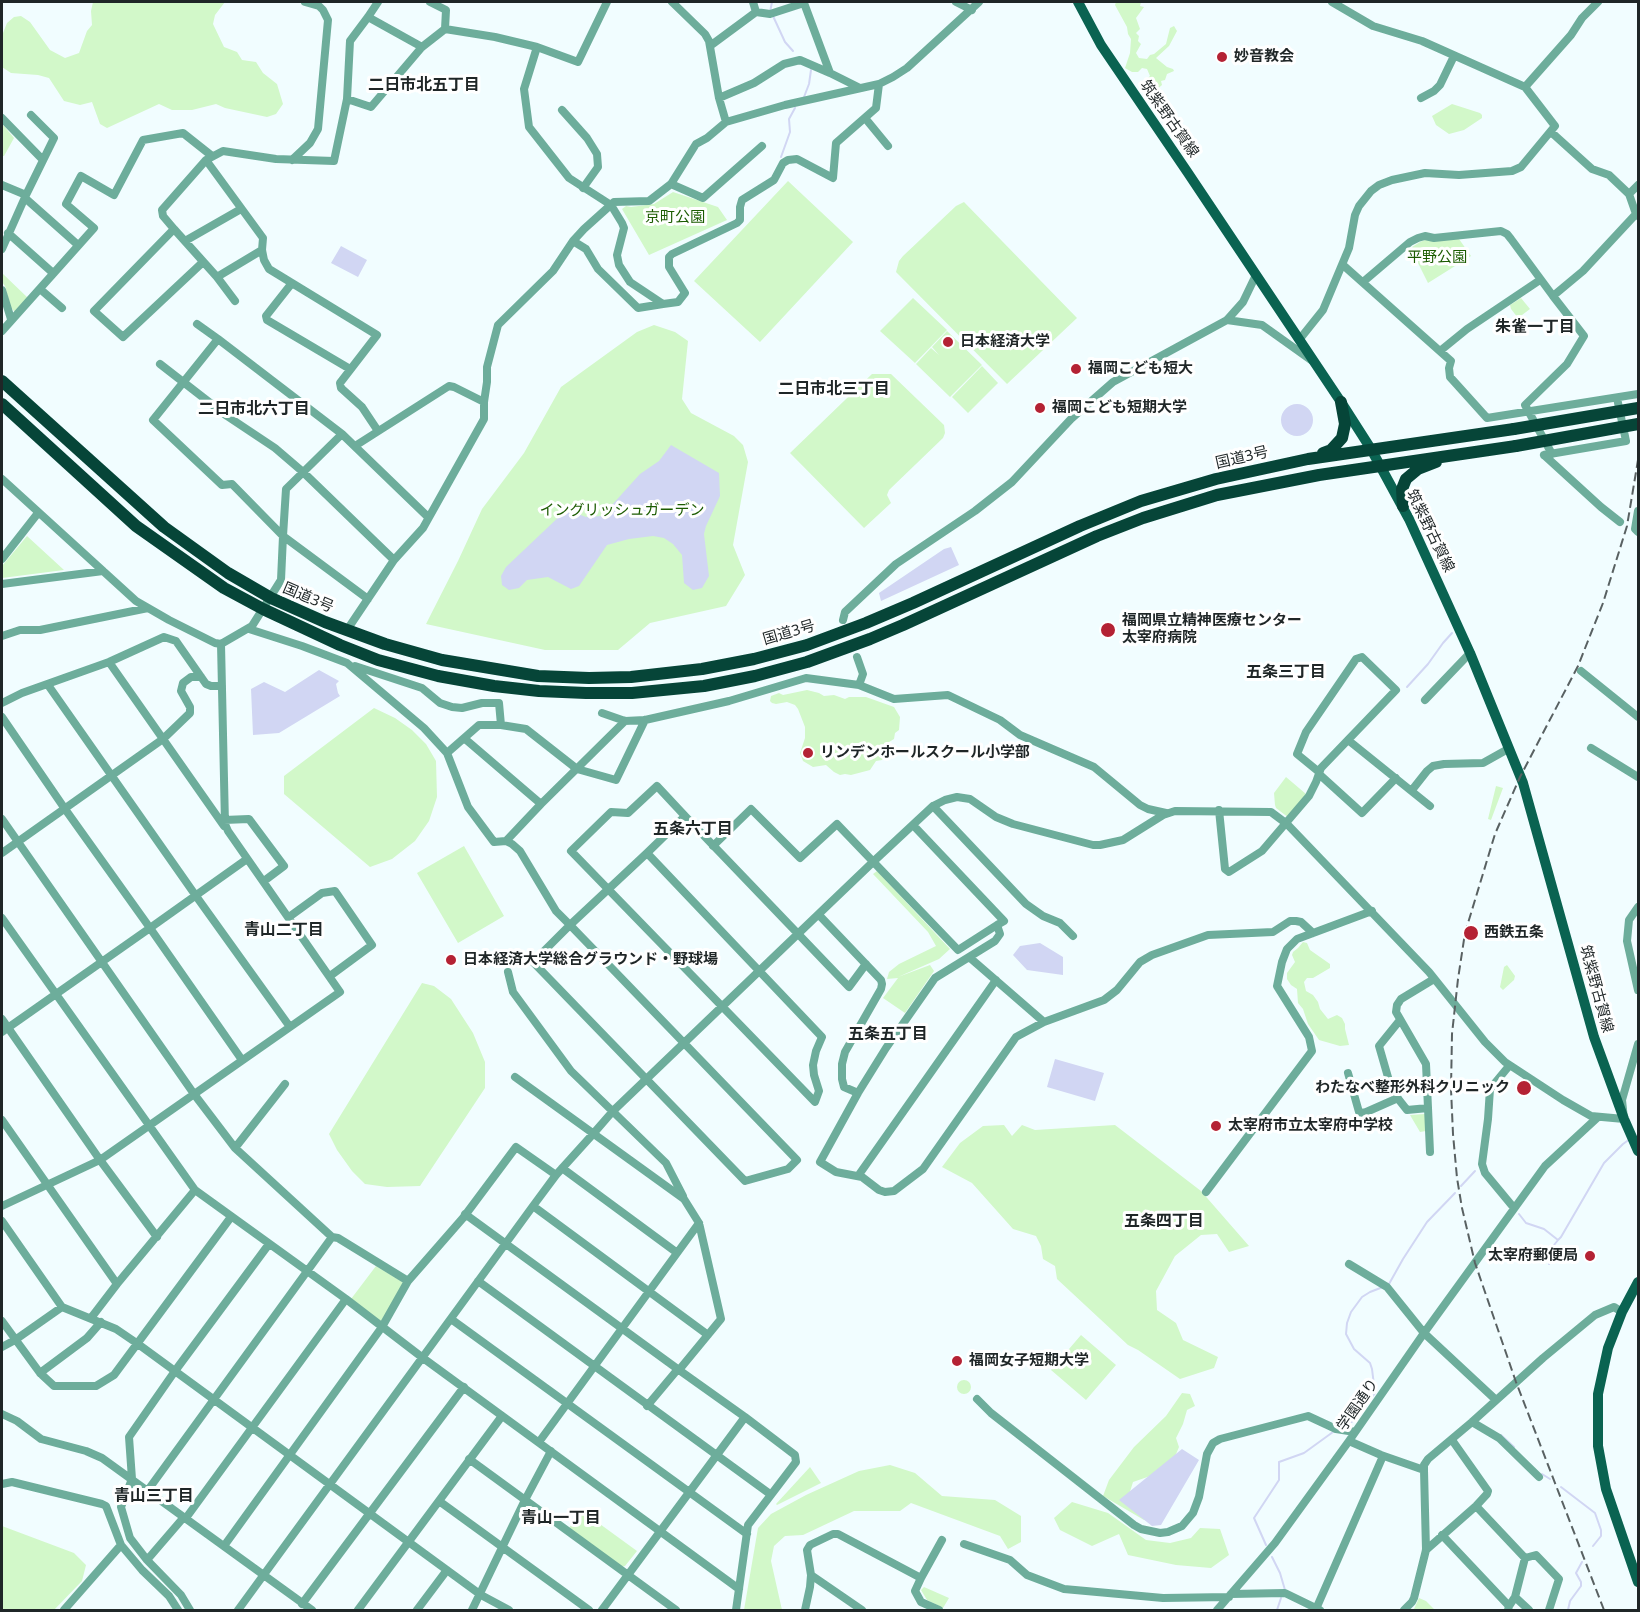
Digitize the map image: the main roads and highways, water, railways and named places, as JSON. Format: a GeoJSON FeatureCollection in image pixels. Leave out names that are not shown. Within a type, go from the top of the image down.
{"type":"FeatureCollection","features":[{"type":"Feature","properties":{"kind":"highway","name":"国道3号"},"geometry":{"type":"LineString","coordinates":[[2,381],[164,527],[228,573],[270,598],[385,644],[442,660],[538,676],[631,677],[702,669],[754,659],[807,645],[866,623],[1080,526],[1141,501],[1216,479],[1308,459],[1514,429],[1638,408]]}},
{"type":"Feature","properties":{"kind":"highway"},"geometry":{"type":"LineString","coordinates":[[1308,459],[1330,450],[1342,438],[1345,424],[1341,402]]}},
{"type":"Feature","properties":{"kind":"highway","name":"国道3号"},"geometry":{"type":"LineString","coordinates":[[2,404],[136,526],[224,588],[263,609],[378,660],[438,676],[494,686],[586,693],[632,693],[704,686],[755,676],[807,662],[870,639],[940,609],[1097,536],[1143,518],[1217,495],[1319,475],[1516,446],[1638,424]]}},
{"type":"Feature","properties":{"kind":"highway"},"geometry":{"type":"LineString","coordinates":[[1402,506],[1402,489],[1408,476],[1418,469],[1457,454]]}},
{"type":"Feature","properties":{"kind":"main road","name":"筑紫野古賀線"},"geometry":{"type":"LineString","coordinates":[[1078,2],[1101,45],[1341,402],[1371,449],[1402,506],[1470,653],[1527,795],[1594,1037],[1634,1143]]}},
{"type":"Feature","properties":{"kind":"main road"},"geometry":{"type":"LineString","coordinates":[[1638,1282],[1622,1312],[1608,1348],[1598,1394],[1598,1446],[1606,1490],[1638,1582]]}},
{"type":"Feature","properties":{"kind":"water"},"geometry":{"type":"Polygon","coordinates":[[[341,246],[367,260],[358,277],[331,263],[341,246]]]}},
{"type":"Feature","properties":{"kind":"water"},"geometry":{"type":"Polygon","coordinates":[[[1297,404],[1308,409],[1313,420],[1308,431],[1297,436],[1286,431],[1281,420],[1286,409],[1297,404]]]}},
{"type":"Feature","properties":{"kind":"water"},"geometry":{"type":"Polygon","coordinates":[[[671,445],[719,473],[720,496],[704,534],[709,576],[702,588],[693,590],[684,583],[682,555],[673,544],[664,538],[653,536],[607,545],[579,586],[571,589],[548,577],[527,580],[519,588],[509,590],[502,585],[501,576],[506,567],[563,513],[570,511],[586,517],[602,516],[640,474],[659,461],[671,445]]]}},
{"type":"Feature","properties":{"kind":"water"},"geometry":{"type":"Polygon","coordinates":[[[951,547],[959,565],[881,601],[879,593],[944,549],[951,547]]]}},
{"type":"Feature","properties":{"kind":"water"},"geometry":{"type":"Polygon","coordinates":[[[319,670],[339,681],[336,684],[340,696],[279,733],[253,735],[251,689],[264,682],[285,692],[319,670]]]}},
{"type":"Feature","properties":{"kind":"water"},"geometry":{"type":"Polygon","coordinates":[[[1040,943],[1063,957],[1063,975],[1027,970],[1013,955],[1020,946],[1040,943]]]}},
{"type":"Feature","properties":{"kind":"water"},"geometry":{"type":"Polygon","coordinates":[[[1055,1059],[1104,1073],[1095,1101],[1047,1087],[1055,1059]]]}},
{"type":"Feature","properties":{"kind":"water"},"geometry":{"type":"Polygon","coordinates":[[[1182,1449],[1199,1460],[1161,1525],[1152,1526],[1119,1500],[1182,1449]]]}},
{"type":"Feature","properties":{"kind":"waterway"},"geometry":{"type":"LineString","coordinates":[[770,12],[772,2]]}},
{"type":"Feature","properties":{"kind":"waterway"},"geometry":{"type":"LineString","coordinates":[[773,16],[785,42],[793,51]]}},
{"type":"Feature","properties":{"kind":"waterway"},"geometry":{"type":"LineString","coordinates":[[804,97],[811,70]]}},
{"type":"Feature","properties":{"kind":"waterway"},"geometry":{"type":"LineString","coordinates":[[781,157],[790,132],[789,119],[795,108]]}},
{"type":"Feature","properties":{"kind":"waterway"},"geometry":{"type":"LineString","coordinates":[[1407,687],[1452,633]]}},
{"type":"Feature","properties":{"kind":"waterway"},"geometry":{"type":"LineString","coordinates":[[1519,1214],[1526,1223],[1544,1229],[1558,1240],[1604,1163],[1630,1139]]}},
{"type":"Feature","properties":{"kind":"waterway"},"geometry":{"type":"LineString","coordinates":[[1461,1186],[1475,1171]]}},
{"type":"Feature","properties":{"kind":"waterway"},"geometry":{"type":"LineString","coordinates":[[1389,1284],[1427,1222],[1455,1193]]}},
{"type":"Feature","properties":{"kind":"waterway"},"geometry":{"type":"LineString","coordinates":[[1549,1264],[1554,1245],[1558,1240]]}},
{"type":"Feature","properties":{"kind":"waterway"},"geometry":{"type":"LineString","coordinates":[[1345,1425],[1355,1420],[1375,1393],[1370,1363],[1354,1349],[1346,1334],[1347,1323],[1351,1312],[1362,1297],[1383,1287]]}},
{"type":"Feature","properties":{"kind":"waterway"},"geometry":{"type":"LineString","coordinates":[[1266,1545],[1254,1518],[1279,1480],[1279,1462],[1304,1453],[1333,1432]]}},
{"type":"Feature","properties":{"kind":"waterway"},"geometry":{"type":"LineString","coordinates":[[1501,1435],[1514,1447]]}},
{"type":"Feature","properties":{"kind":"waterway"},"geometry":{"type":"LineString","coordinates":[[1542,1474],[1550,1479]]}},
{"type":"Feature","properties":{"kind":"waterway"},"geometry":{"type":"LineString","coordinates":[[1561,1487],[1595,1513],[1601,1536],[1593,1546]]}},
{"type":"Feature","properties":{"kind":"waterway"},"geometry":{"type":"LineString","coordinates":[[1272,1557],[1285,1590]]}},
{"type":"Feature","properties":{"kind":"waterway"},"geometry":{"type":"LineString","coordinates":[[1568,1610],[1570,1601],[1581,1586],[1576,1573],[1582,1562]]}},
{"type":"Feature","properties":{"kind":"waterway"},"geometry":{"type":"LineString","coordinates":[[1277,1610],[1281,1598]]}},
{"type":"Feature","properties":{"kind":"railway"},"geometry":{"type":"LineString","coordinates":[[1604,1610],[1516,1382],[1475,1263],[1457,1178],[1451,1089],[1452,1034],[1465,933],[1495,834],[1520,777],[1578,666],[1603,603],[1627,526],[1638,460]]}},
{"type":"Feature","properties":{"kind":"place","name":"妙音教会"},"geometry":{"type":"Point","coordinates":[1222,57]}},
{"type":"Feature","properties":{"kind":"place","name":"日本経済大学"},"geometry":{"type":"Point","coordinates":[948,342]}},
{"type":"Feature","properties":{"kind":"place","name":"福岡こども短大"},"geometry":{"type":"Point","coordinates":[1076,369]}},
{"type":"Feature","properties":{"kind":"place","name":"福岡こども短期大学"},"geometry":{"type":"Point","coordinates":[1040,408]}},
{"type":"Feature","properties":{"kind":"place","name":"福岡県立精神医療センター 太宰府病院"},"geometry":{"type":"Point","coordinates":[1108,630]}},
{"type":"Feature","properties":{"kind":"place","name":"リンデンホールスクール小学部"},"geometry":{"type":"Point","coordinates":[808,753]}},
{"type":"Feature","properties":{"kind":"place","name":"西鉄五条"},"geometry":{"type":"Point","coordinates":[1471,933]}},
{"type":"Feature","properties":{"kind":"place","name":"日本経済大学総合グラウンド・野球場"},"geometry":{"type":"Point","coordinates":[451,960]}},
{"type":"Feature","properties":{"kind":"place","name":"わたなべ整形外科クリニック"},"geometry":{"type":"Point","coordinates":[1524,1088]}},
{"type":"Feature","properties":{"kind":"place","name":"太宰府市立太宰府中学校"},"geometry":{"type":"Point","coordinates":[1216,1126]}},
{"type":"Feature","properties":{"kind":"place","name":"太宰府郵便局"},"geometry":{"type":"Point","coordinates":[1590,1256]}},
{"type":"Feature","properties":{"kind":"place","name":"福岡女子短期大学"},"geometry":{"type":"Point","coordinates":[957,1361]}},
{"type":"Feature","properties":{"kind":"district","name":"二日市北五丁目"},"geometry":{"type":"Point","coordinates":[424,85]}},
{"type":"Feature","properties":{"kind":"district","name":"朱雀一丁目"},"geometry":{"type":"Point","coordinates":[1535,327]}},
{"type":"Feature","properties":{"kind":"district","name":"二日市北三丁目"},"geometry":{"type":"Point","coordinates":[834,389]}},
{"type":"Feature","properties":{"kind":"district","name":"二日市北六丁目"},"geometry":{"type":"Point","coordinates":[254,409]}},
{"type":"Feature","properties":{"kind":"district","name":"五条三丁目"},"geometry":{"type":"Point","coordinates":[1286,672]}},
{"type":"Feature","properties":{"kind":"district","name":"五条六丁目"},"geometry":{"type":"Point","coordinates":[693,829]}},
{"type":"Feature","properties":{"kind":"district","name":"青山二丁目"},"geometry":{"type":"Point","coordinates":[284,930]}},
{"type":"Feature","properties":{"kind":"district","name":"五条五丁目"},"geometry":{"type":"Point","coordinates":[888,1034]}},
{"type":"Feature","properties":{"kind":"district","name":"五条四丁目"},"geometry":{"type":"Point","coordinates":[1164,1221]}},
{"type":"Feature","properties":{"kind":"district","name":"青山三丁目"},"geometry":{"type":"Point","coordinates":[154,1496]}},
{"type":"Feature","properties":{"kind":"district","name":"青山一丁目"},"geometry":{"type":"Point","coordinates":[561,1518]}},
{"type":"Feature","properties":{"kind":"park label","name":"京町公園"},"geometry":{"type":"Point","coordinates":[675,218]}},
{"type":"Feature","properties":{"kind":"park label","name":"平野公園"},"geometry":{"type":"Point","coordinates":[1437,258]}},
{"type":"Feature","properties":{"kind":"park label","name":"イングリッシュガーデン"},"geometry":{"type":"Point","coordinates":[622,511]}}]}
